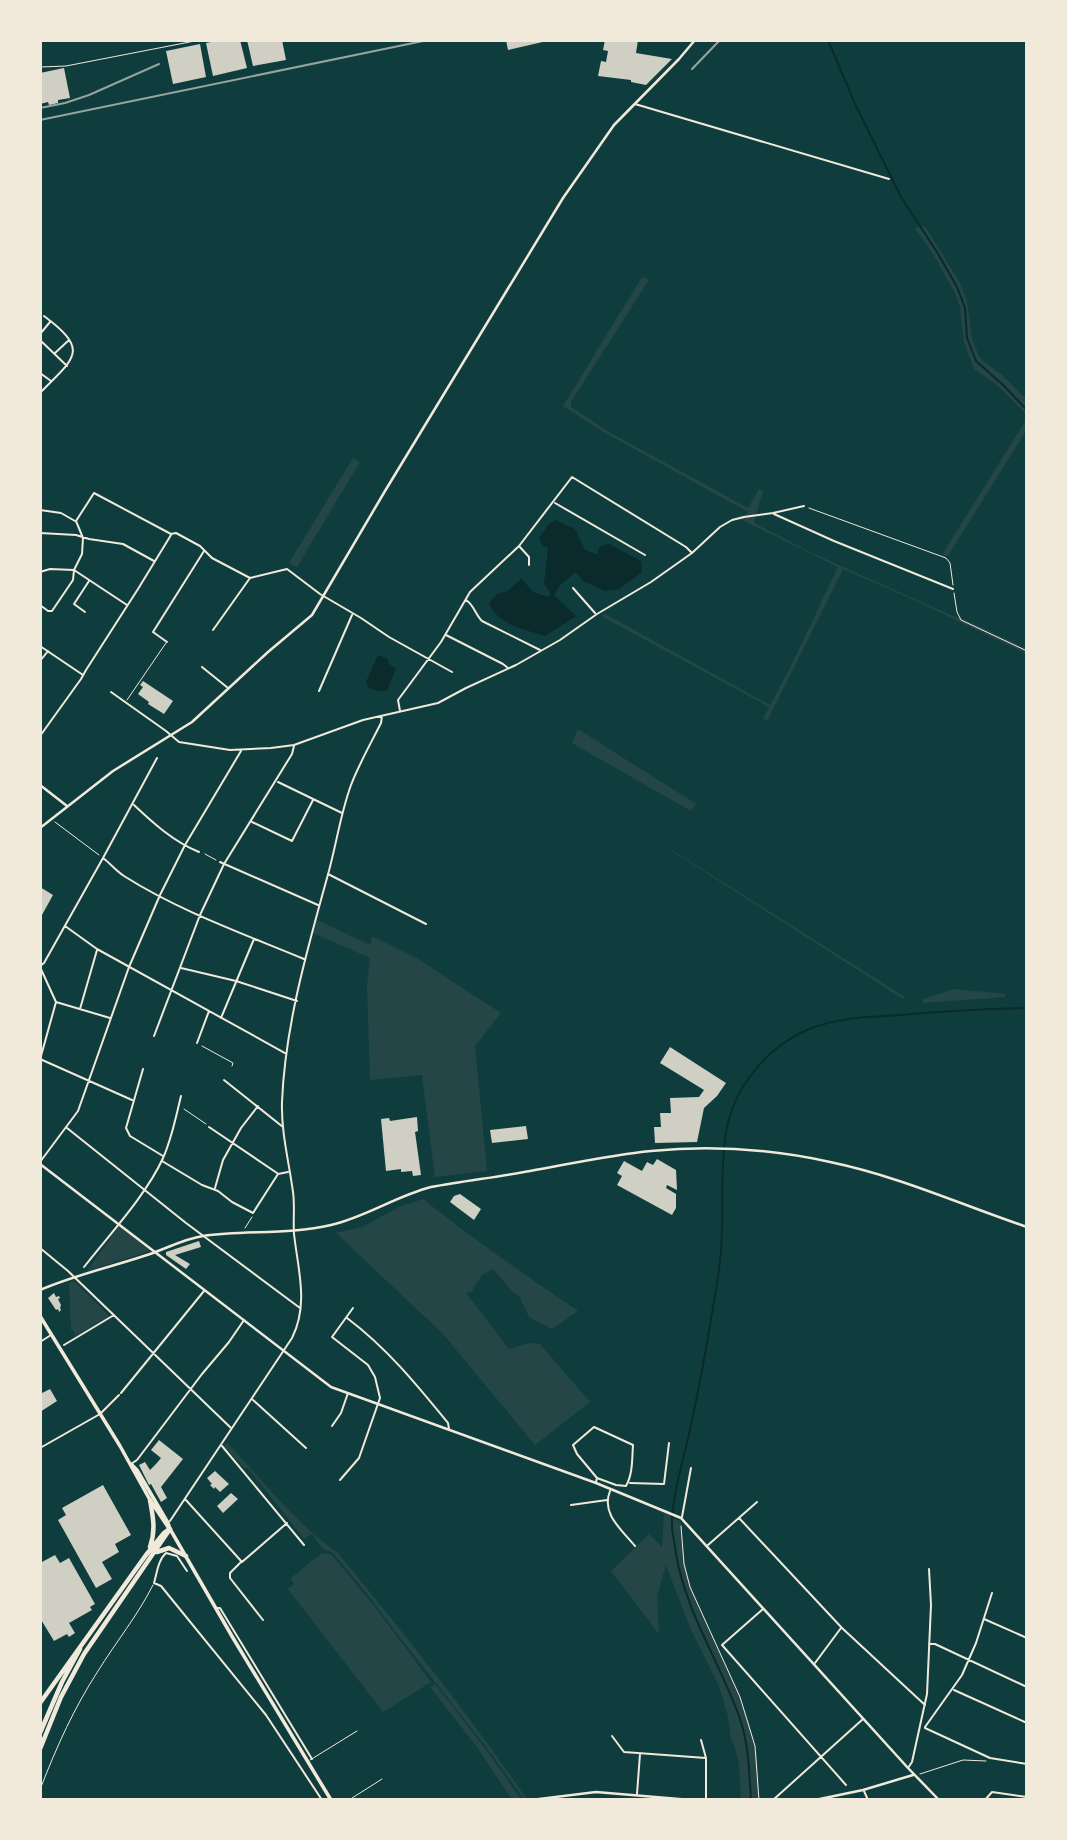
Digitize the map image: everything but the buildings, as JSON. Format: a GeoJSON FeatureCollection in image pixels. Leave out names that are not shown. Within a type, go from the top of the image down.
{"type":"FeatureCollection","features":[{"type":"Feature","properties":{"kind":"highway"},"geometry":{"type":"LineString","coordinates":[[146,1555],[154,1532],[149,1500]]}},
{"type":"Feature","properties":{"kind":"highway"},"geometry":{"type":"LineString","coordinates":[[40,1703],[169,1524]]}},
{"type":"Feature","properties":{"kind":"highway"},"geometry":{"type":"LineString","coordinates":[[40,1748],[61,1697],[84,1654],[153,1555],[169,1524]]}},
{"type":"Feature","properties":{"kind":"highway"},"geometry":{"type":"LineString","coordinates":[[153,1555],[163,1548],[169,1548],[186,1556]]}},
{"type":"Feature","properties":{"kind":"highway"},"geometry":{"type":"LineString","coordinates":[[40,1733],[62,1682],[86,1639]]}},
{"type":"Feature","properties":{"kind":"main road"},"geometry":{"type":"LineString","coordinates":[[40,1316],[131,1464],[149,1500],[165,1525],[169,1524]]}},
{"type":"Feature","properties":{"kind":"main road"},"geometry":{"type":"LineString","coordinates":[[131,1464],[169,1524],[216,1609],[310,1760],[331,1800]]}},
{"type":"Feature","properties":{"kind":"street"},"geometry":{"type":"LineString","coordinates":[[40,828],[135,756],[171,736],[200,715],[307,620],[324,596],[548,221],[614,125],[695,40]]}},
{"type":"Feature","properties":{"kind":"street"},"geometry":{"type":"LineString","coordinates":[[634,103],[889,179]]}},
{"type":"Feature","properties":{"kind":"street"},"geometry":{"type":"LineString","coordinates":[[40,393],[67,366],[72,359],[73,350],[69,339],[44,316]]}},
{"type":"Feature","properties":{"kind":"street"},"geometry":{"type":"LineString","coordinates":[[40,334],[51,321]]}},
{"type":"Feature","properties":{"kind":"street"},"geometry":{"type":"LineString","coordinates":[[55,353],[69,339]]}},
{"type":"Feature","properties":{"kind":"street"},"geometry":{"type":"LineString","coordinates":[[40,340],[67,366]]}},
{"type":"Feature","properties":{"kind":"street"},"geometry":{"type":"LineString","coordinates":[[40,373],[52,381]]}},
{"type":"Feature","properties":{"kind":"street"},"geometry":{"type":"LineString","coordinates":[[400,712],[398,700],[446,635],[474,588],[519,546],[572,477],[679,542],[692,553]]}},
{"type":"Feature","properties":{"kind":"street"},"geometry":{"type":"LineString","coordinates":[[76,521],[94,493],[171,534],[175,533],[204,550],[212,558],[250,578],[288,569],[389,638],[452,672]]}},
{"type":"Feature","properties":{"kind":"street"},"geometry":{"type":"LineString","coordinates":[[554,502],[645,555]]}},
{"type":"Feature","properties":{"kind":"street"},"geometry":{"type":"LineString","coordinates":[[111,692],[178,742],[222,750],[294,745],[363,720],[433,705],[542,651],[651,582],[732,520],[804,506]]}},
{"type":"Feature","properties":{"kind":"street"},"geometry":{"type":"LineString","coordinates":[[40,510],[61,513],[76,521],[83,538],[83,551],[74,570],[73,580],[52,611],[40,605]]}},
{"type":"Feature","properties":{"kind":"street"},"geometry":{"type":"LineString","coordinates":[[773,513],[953,589]]}},
{"type":"Feature","properties":{"kind":"street"},"geometry":{"type":"LineString","coordinates":[[40,533],[76,535],[123,544],[155,561]]}},
{"type":"Feature","properties":{"kind":"street"},"geometry":{"type":"LineString","coordinates":[[40,736],[83,675],[171,534]]}},
{"type":"Feature","properties":{"kind":"street"},"geometry":{"type":"LineString","coordinates":[[519,546],[529,558],[529,565]]}},
{"type":"Feature","properties":{"kind":"street"},"geometry":{"type":"LineString","coordinates":[[167,642],[153,632],[204,550]]}},
{"type":"Feature","properties":{"kind":"street"},"geometry":{"type":"LineString","coordinates":[[40,572],[50,569],[74,570],[128,605]]}},
{"type":"Feature","properties":{"kind":"street"},"geometry":{"type":"LineString","coordinates":[[214,630],[250,578]]}},
{"type":"Feature","properties":{"kind":"street"},"geometry":{"type":"LineString","coordinates":[[85,612],[74,604],[90,580]]}},
{"type":"Feature","properties":{"kind":"street"},"geometry":{"type":"LineString","coordinates":[[573,588],[597,614]]}},
{"type":"Feature","properties":{"kind":"street"},"geometry":{"type":"LineString","coordinates":[[466,599],[484,622],[542,651]]}},
{"type":"Feature","properties":{"kind":"street"},"geometry":{"type":"LineString","coordinates":[[319,691],[353,613]]}},
{"type":"Feature","properties":{"kind":"street"},"geometry":{"type":"LineString","coordinates":[[446,635],[508,669]]}},
{"type":"Feature","properties":{"kind":"street"},"geometry":{"type":"LineString","coordinates":[[40,646],[83,675]]}},
{"type":"Feature","properties":{"kind":"street"},"geometry":{"type":"LineString","coordinates":[[40,661],[48,651]]}},
{"type":"Feature","properties":{"kind":"street"},"geometry":{"type":"LineString","coordinates":[[202,667],[229,689]]}},
{"type":"Feature","properties":{"kind":"street"},"geometry":{"type":"LineString","coordinates":[[169,1524],[283,1351],[295,1331],[301,1309],[302,1289],[294,1231],[293,1195],[283,1127],[283,1080],[305,959],[343,813],[350,788],[382,716]]}},
{"type":"Feature","properties":{"kind":"street"},"geometry":{"type":"LineString","coordinates":[[154,1036],[200,915],[224,864],[292,754],[294,745]]}},
{"type":"Feature","properties":{"kind":"street"},"geometry":{"type":"LineString","coordinates":[[242,750],[185,845],[160,895],[129,967],[78,1111],[40,1163],[331,1387],[596,1483],[680,1517],[939,1800]]}},
{"type":"Feature","properties":{"kind":"street"},"geometry":{"type":"LineString","coordinates":[[133,1101],[40,1058],[56,1002],[40,966],[65,926],[157,758]]}},
{"type":"Feature","properties":{"kind":"street"},"geometry":{"type":"LineString","coordinates":[[276,781],[343,813]]}},
{"type":"Feature","properties":{"kind":"street"},"geometry":{"type":"LineString","coordinates":[[40,785],[67,806]]}},
{"type":"Feature","properties":{"kind":"street"},"geometry":{"type":"LineString","coordinates":[[251,821],[290,841],[293,840],[313,800]]}},
{"type":"Feature","properties":{"kind":"street"},"geometry":{"type":"LineString","coordinates":[[133,804],[159,828],[199,852]]}},
{"type":"Feature","properties":{"kind":"street"},"geometry":{"type":"LineString","coordinates":[[103,858],[124,876],[160,895],[200,915],[305,959]]}},
{"type":"Feature","properties":{"kind":"street"},"geometry":{"type":"LineString","coordinates":[[219,862],[319,906]]}},
{"type":"Feature","properties":{"kind":"street"},"geometry":{"type":"LineString","coordinates":[[328,874],[426,924]]}},
{"type":"Feature","properties":{"kind":"street"},"geometry":{"type":"LineString","coordinates":[[65,926],[97,949],[287,1054]]}},
{"type":"Feature","properties":{"kind":"street"},"geometry":{"type":"LineString","coordinates":[[221,1018],[254,938]]}},
{"type":"Feature","properties":{"kind":"street"},"geometry":{"type":"LineString","coordinates":[[80,1009],[97,949]]}},
{"type":"Feature","properties":{"kind":"street"},"geometry":{"type":"LineString","coordinates":[[180,968],[236,981],[297,1001]]}},
{"type":"Feature","properties":{"kind":"street"},"geometry":{"type":"LineString","coordinates":[[40,986],[48,982]]}},
{"type":"Feature","properties":{"kind":"street"},"geometry":{"type":"LineString","coordinates":[[56,1002],[111,1018]]}},
{"type":"Feature","properties":{"kind":"street"},"geometry":{"type":"LineString","coordinates":[[197,1043],[209,1011]]}},
{"type":"Feature","properties":{"kind":"street"},"geometry":{"type":"LineString","coordinates":[[143,1069],[126,1128],[130,1136],[163,1156]]}},
{"type":"Feature","properties":{"kind":"street"},"geometry":{"type":"LineString","coordinates":[[224,1080],[283,1127]]}},
{"type":"Feature","properties":{"kind":"street"},"geometry":{"type":"LineString","coordinates":[[84,1267],[144,1189],[162,1160],[181,1096]]}},
{"type":"Feature","properties":{"kind":"street"},"geometry":{"type":"LineString","coordinates":[[215,1189],[223,1160],[232,1142],[258,1106]]}},
{"type":"Feature","properties":{"kind":"street"},"geometry":{"type":"LineString","coordinates":[[209,1127],[278,1174],[290,1172]]}},
{"type":"Feature","properties":{"kind":"street"},"geometry":{"type":"LineString","coordinates":[[67,1128],[186,1223],[301,1309]]}},
{"type":"Feature","properties":{"kind":"street"},"geometry":{"type":"LineString","coordinates":[[40,1290],[204,1236],[322,1227],[348,1220],[405,1195],[431,1187],[674,1149],[729,1149],[788,1154],[849,1166],[1027,1227]]}},
{"type":"Feature","properties":{"kind":"street"},"geometry":{"type":"LineString","coordinates":[[162,1160],[253,1213],[278,1174]]}},
{"type":"Feature","properties":{"kind":"street"},"geometry":{"type":"LineString","coordinates":[[40,1248],[75,1277],[232,1429]]}},
{"type":"Feature","properties":{"kind":"street"},"geometry":{"type":"LineString","coordinates":[[40,1448],[100,1414],[120,1394],[205,1290]]}},
{"type":"Feature","properties":{"kind":"street"},"geometry":{"type":"LineString","coordinates":[[340,1480],[359,1458],[380,1398],[379,1387],[368,1365],[332,1337],[353,1308]]}},
{"type":"Feature","properties":{"kind":"street"},"geometry":{"type":"LineString","coordinates":[[64,1345],[114,1315]]}},
{"type":"Feature","properties":{"kind":"street"},"geometry":{"type":"LineString","coordinates":[[346,1317],[373,1339],[412,1378],[448,1423],[449,1430]]}},
{"type":"Feature","properties":{"kind":"street"},"geometry":{"type":"LineString","coordinates":[[131,1464],[244,1320]]}},
{"type":"Feature","properties":{"kind":"street"},"geometry":{"type":"LineString","coordinates":[[40,1342],[51,1335]]}},
{"type":"Feature","properties":{"kind":"street"},"geometry":{"type":"LineString","coordinates":[[332,1426],[341,1413],[348,1393]]}},
{"type":"Feature","properties":{"kind":"street"},"geometry":{"type":"LineString","coordinates":[[252,1399],[306,1448]]}},
{"type":"Feature","properties":{"kind":"street"},"geometry":{"type":"LineString","coordinates":[[629,1483],[633,1445],[594,1427],[573,1445],[597,1478],[624,1487],[629,1483],[664,1484],[669,1443]]}},
{"type":"Feature","properties":{"kind":"street"},"geometry":{"type":"LineString","coordinates":[[221,1445],[304,1545]]}},
{"type":"Feature","properties":{"kind":"street"},"geometry":{"type":"LineString","coordinates":[[680,1517],[691,1468]]}},
{"type":"Feature","properties":{"kind":"street"},"geometry":{"type":"LineString","coordinates":[[596,1483],[597,1478]]}},
{"type":"Feature","properties":{"kind":"street"},"geometry":{"type":"LineString","coordinates":[[611,1489],[607,1500],[609,1513],[635,1546]]}},
{"type":"Feature","properties":{"kind":"street"},"geometry":{"type":"LineString","coordinates":[[184,1498],[242,1562]]}},
{"type":"Feature","properties":{"kind":"street"},"geometry":{"type":"LineString","coordinates":[[571,1505],[607,1500]]}},
{"type":"Feature","properties":{"kind":"street"},"geometry":{"type":"LineString","coordinates":[[707,1546],[757,1502]]}},
{"type":"Feature","properties":{"kind":"street"},"geometry":{"type":"LineString","coordinates":[[739,1518],[842,1628],[925,1705]]}},
{"type":"Feature","properties":{"kind":"street"},"geometry":{"type":"LineString","coordinates":[[263,1620],[230,1578],[230,1573],[287,1523]]}},
{"type":"Feature","properties":{"kind":"street"},"geometry":{"type":"LineString","coordinates":[[187,1571],[177,1556],[166,1553],[160,1561],[154,1583],[161,1586],[266,1714],[321,1800]]}},
{"type":"Feature","properties":{"kind":"street"},"geometry":{"type":"LineString","coordinates":[[908,1768],[923,1727],[931,1605],[929,1569]]}},
{"type":"Feature","properties":{"kind":"street"},"geometry":{"type":"LineString","coordinates":[[923,1727],[953,1689],[970,1661],[992,1593]]}},
{"type":"Feature","properties":{"kind":"street"},"geometry":{"type":"LineString","coordinates":[[763,1608],[722,1645],[846,1785]]}},
{"type":"Feature","properties":{"kind":"street"},"geometry":{"type":"LineString","coordinates":[[984,1619],[1027,1638]]}},
{"type":"Feature","properties":{"kind":"street"},"geometry":{"type":"LineString","coordinates":[[814,1663],[842,1628]]}},
{"type":"Feature","properties":{"kind":"street"},"geometry":{"type":"LineString","coordinates":[[929,1644],[1027,1687]]}},
{"type":"Feature","properties":{"kind":"street"},"geometry":{"type":"LineString","coordinates":[[953,1689],[1027,1723]]}},
{"type":"Feature","properties":{"kind":"street"},"geometry":{"type":"LineString","coordinates":[[773,1800],[863,1718]]}},
{"type":"Feature","properties":{"kind":"street"},"geometry":{"type":"LineString","coordinates":[[923,1727],[990,1758],[1027,1764]]}},
{"type":"Feature","properties":{"kind":"street"},"geometry":{"type":"LineString","coordinates":[[612,1736],[624,1752],[706,1758]]}},
{"type":"Feature","properties":{"kind":"street"},"geometry":{"type":"LineString","coordinates":[[701,1740],[706,1758],[706,1800]]}},
{"type":"Feature","properties":{"kind":"street"},"geometry":{"type":"LineString","coordinates":[[637,1794],[640,1753]]}},
{"type":"Feature","properties":{"kind":"street"},"geometry":{"type":"LineString","coordinates":[[815,1800],[863,1790],[916,1774]]}},
{"type":"Feature","properties":{"kind":"street"},"geometry":{"type":"LineString","coordinates":[[863,1790],[868,1800]]}},
{"type":"Feature","properties":{"kind":"street"},"geometry":{"type":"LineString","coordinates":[[985,1800],[992,1791],[1027,1797]]}},
{"type":"Feature","properties":{"kind":"street"},"geometry":{"type":"LineString","coordinates":[[531,1800],[596,1792],[691,1800]]}},
{"type":"Feature","properties":{"kind":"lane"},"geometry":{"type":"LineString","coordinates":[[40,67],[66,66],[200,40]]}},
{"type":"Feature","properties":{"kind":"lane"},"geometry":{"type":"LineString","coordinates":[[126,702],[167,642]]}},
{"type":"Feature","properties":{"kind":"lane"},"geometry":{"type":"LineString","coordinates":[[41,1787],[71,1715],[154,1583]]}},
{"type":"Feature","properties":{"kind":"lane"},"geometry":{"type":"LineString","coordinates":[[310,1760],[357,1731]]}},
{"type":"Feature","properties":{"kind":"lane"},"geometry":{"type":"LineString","coordinates":[[349,1800],[382,1779]]}},
{"type":"Feature","properties":{"kind":"path"},"geometry":{"type":"LineString","coordinates":[[804,506],[946,558],[950,563],[957,612],[961,620],[1027,651]]}},
{"type":"Feature","properties":{"kind":"path"},"geometry":{"type":"LineString","coordinates":[[55,821],[103,858]]}},
{"type":"Feature","properties":{"kind":"path"},"geometry":{"type":"LineString","coordinates":[[199,852],[219,862]]}},
{"type":"Feature","properties":{"kind":"path"},"geometry":{"type":"LineString","coordinates":[[197,1043],[233,1063],[232,1066]]}},
{"type":"Feature","properties":{"kind":"path"},"geometry":{"type":"LineString","coordinates":[[178,1107],[209,1127]]}},
{"type":"Feature","properties":{"kind":"path"},"geometry":{"type":"LineString","coordinates":[[244,1230],[253,1213]]}},
{"type":"Feature","properties":{"kind":"path"},"geometry":{"type":"LineString","coordinates":[[680,1517],[684,1564],[690,1587],[740,1696],[755,1746],[759,1800]]}},
{"type":"Feature","properties":{"kind":"path"},"geometry":{"type":"LineString","coordinates":[[916,1774],[963,1760],[985,1761]]}},
{"type":"Feature","properties":{"kind":"shaded area"},"geometry":{"type":"Polygon","coordinates":[[[925,226],[960,283],[967,301],[972,339],[979,356],[1027,400],[1027,415],[998,386],[974,369],[964,342],[960,307],[955,293],[915,228],[925,226]]]}},
{"type":"Feature","properties":{"kind":"shaded area"},"geometry":{"type":"Polygon","coordinates":[[[642,277],[649,280],[571,402],[571,407],[609,432],[748,508],[759,489],[763,491],[754,522],[756,524],[812,553],[1027,649],[1027,654],[843,569],[767,721],[763,718],[769,707],[603,617],[605,614],[770,705],[838,567],[742,520],[738,517],[748,512],[600,430],[563,406],[642,277]]]}},
{"type":"Feature","properties":{"kind":"shaded area"},"geometry":{"type":"Polygon","coordinates":[[[1027,418],[1027,429],[948,556],[942,555],[1027,418]]]}},
{"type":"Feature","properties":{"kind":"shaded area"},"geometry":{"type":"Polygon","coordinates":[[[353,458],[360,462],[297,567],[289,563],[353,458]]]}},
{"type":"Feature","properties":{"kind":"shaded area"},"geometry":{"type":"Polygon","coordinates":[[[556,520],[575,529],[585,550],[598,555],[601,546],[609,544],[641,561],[642,572],[619,589],[605,591],[583,581],[576,572],[560,585],[554,595],[576,616],[545,636],[505,621],[489,603],[497,594],[508,591],[522,578],[533,591],[550,596],[544,584],[548,548],[543,546],[539,538],[550,523],[556,520]]]}},
{"type":"Feature","properties":{"kind":"shaded area"},"geometry":{"type":"Polygon","coordinates":[[[378,655],[388,659],[389,664],[396,669],[387,691],[372,689],[366,682],[378,655]]]}},
{"type":"Feature","properties":{"kind":"shaded area"},"geometry":{"type":"Polygon","coordinates":[[[578,729],[696,804],[691,811],[572,743],[578,729]]]}},
{"type":"Feature","properties":{"kind":"shaded area"},"geometry":{"type":"Polygon","coordinates":[[[672,850],[905,997],[903,999],[672,850]]]}},
{"type":"Feature","properties":{"kind":"shaded area"},"geometry":{"type":"Polygon","coordinates":[[[317,920],[370,945],[372,936],[418,959],[501,1013],[475,1046],[487,1171],[435,1177],[422,1075],[370,1080],[367,985],[370,958],[313,933],[317,920]]]}},
{"type":"Feature","properties":{"kind":"shaded area"},"geometry":{"type":"Polygon","coordinates":[[[954,989],[1005,994],[1005,997],[923,1003],[923,999],[954,989]]]}},
{"type":"Feature","properties":{"kind":"shaded area"},"geometry":{"type":"Polygon","coordinates":[[[423,1199],[578,1311],[552,1329],[529,1317],[519,1296],[493,1269],[482,1275],[472,1291],[466,1293],[509,1349],[529,1343],[540,1344],[590,1402],[535,1445],[443,1334],[336,1233],[362,1227],[399,1207],[423,1199]]]}},
{"type":"Feature","properties":{"kind":"shaded area"},"geometry":{"type":"Polygon","coordinates":[[[119,1226],[150,1251],[87,1271],[119,1226]]]}},
{"type":"Feature","properties":{"kind":"shaded area"},"geometry":{"type":"Polygon","coordinates":[[[74,1281],[109,1316],[75,1336],[71,1330],[69,1283],[74,1281]]]}},
{"type":"Feature","properties":{"kind":"shaded area"},"geometry":{"type":"Polygon","coordinates":[[[227,1442],[293,1515],[337,1552],[434,1673],[526,1798],[524,1799],[333,1553],[323,1549],[312,1534],[304,1539],[248,1468],[245,1469],[224,1446],[227,1442]]]}},
{"type":"Feature","properties":{"kind":"shaded area"},"geometry":{"type":"Polygon","coordinates":[[[664,1513],[681,1522],[682,1546],[693,1590],[748,1720],[758,1766],[759,1800],[741,1800],[739,1764],[719,1686],[691,1630],[666,1565],[657,1596],[659,1634],[611,1571],[649,1534],[662,1547],[664,1513]]]}},
{"type":"Feature","properties":{"kind":"shaded area"},"geometry":{"type":"Polygon","coordinates":[[[322,1553],[331,1554],[431,1682],[383,1712],[288,1589],[294,1584],[291,1578],[322,1553]]]}},
{"type":"Feature","properties":{"kind":"shaded area"},"geometry":{"type":"Polygon","coordinates":[[[435,1684],[521,1799],[512,1800],[477,1747],[430,1687],[435,1684]]]}},
{"type":"Feature","properties":{"kind":"waterway"},"geometry":{"type":"LineString","coordinates":[[828,40],[855,104],[901,197],[957,287],[965,308],[967,338],[976,361],[1027,410]]}},
{"type":"Feature","properties":{"kind":"waterway"},"geometry":{"type":"LineString","coordinates":[[751,1800],[742,1726],[687,1596],[672,1528],[675,1493],[700,1380],[719,1270],[725,1140],[735,1102],[744,1085],[770,1054],[803,1032],[821,1025],[860,1018],[1027,1008]]}},
{"type":"Feature","properties":{"kind":"railway"},"geometry":{"type":"LineString","coordinates":[[40,120],[428,40]]}},
{"type":"Feature","properties":{"kind":"railway"},"geometry":{"type":"LineString","coordinates":[[692,69],[720,40]]}},
{"type":"Feature","properties":{"kind":"railway"},"geometry":{"type":"LineString","coordinates":[[40,108],[89,95],[159,64]]}}]}
